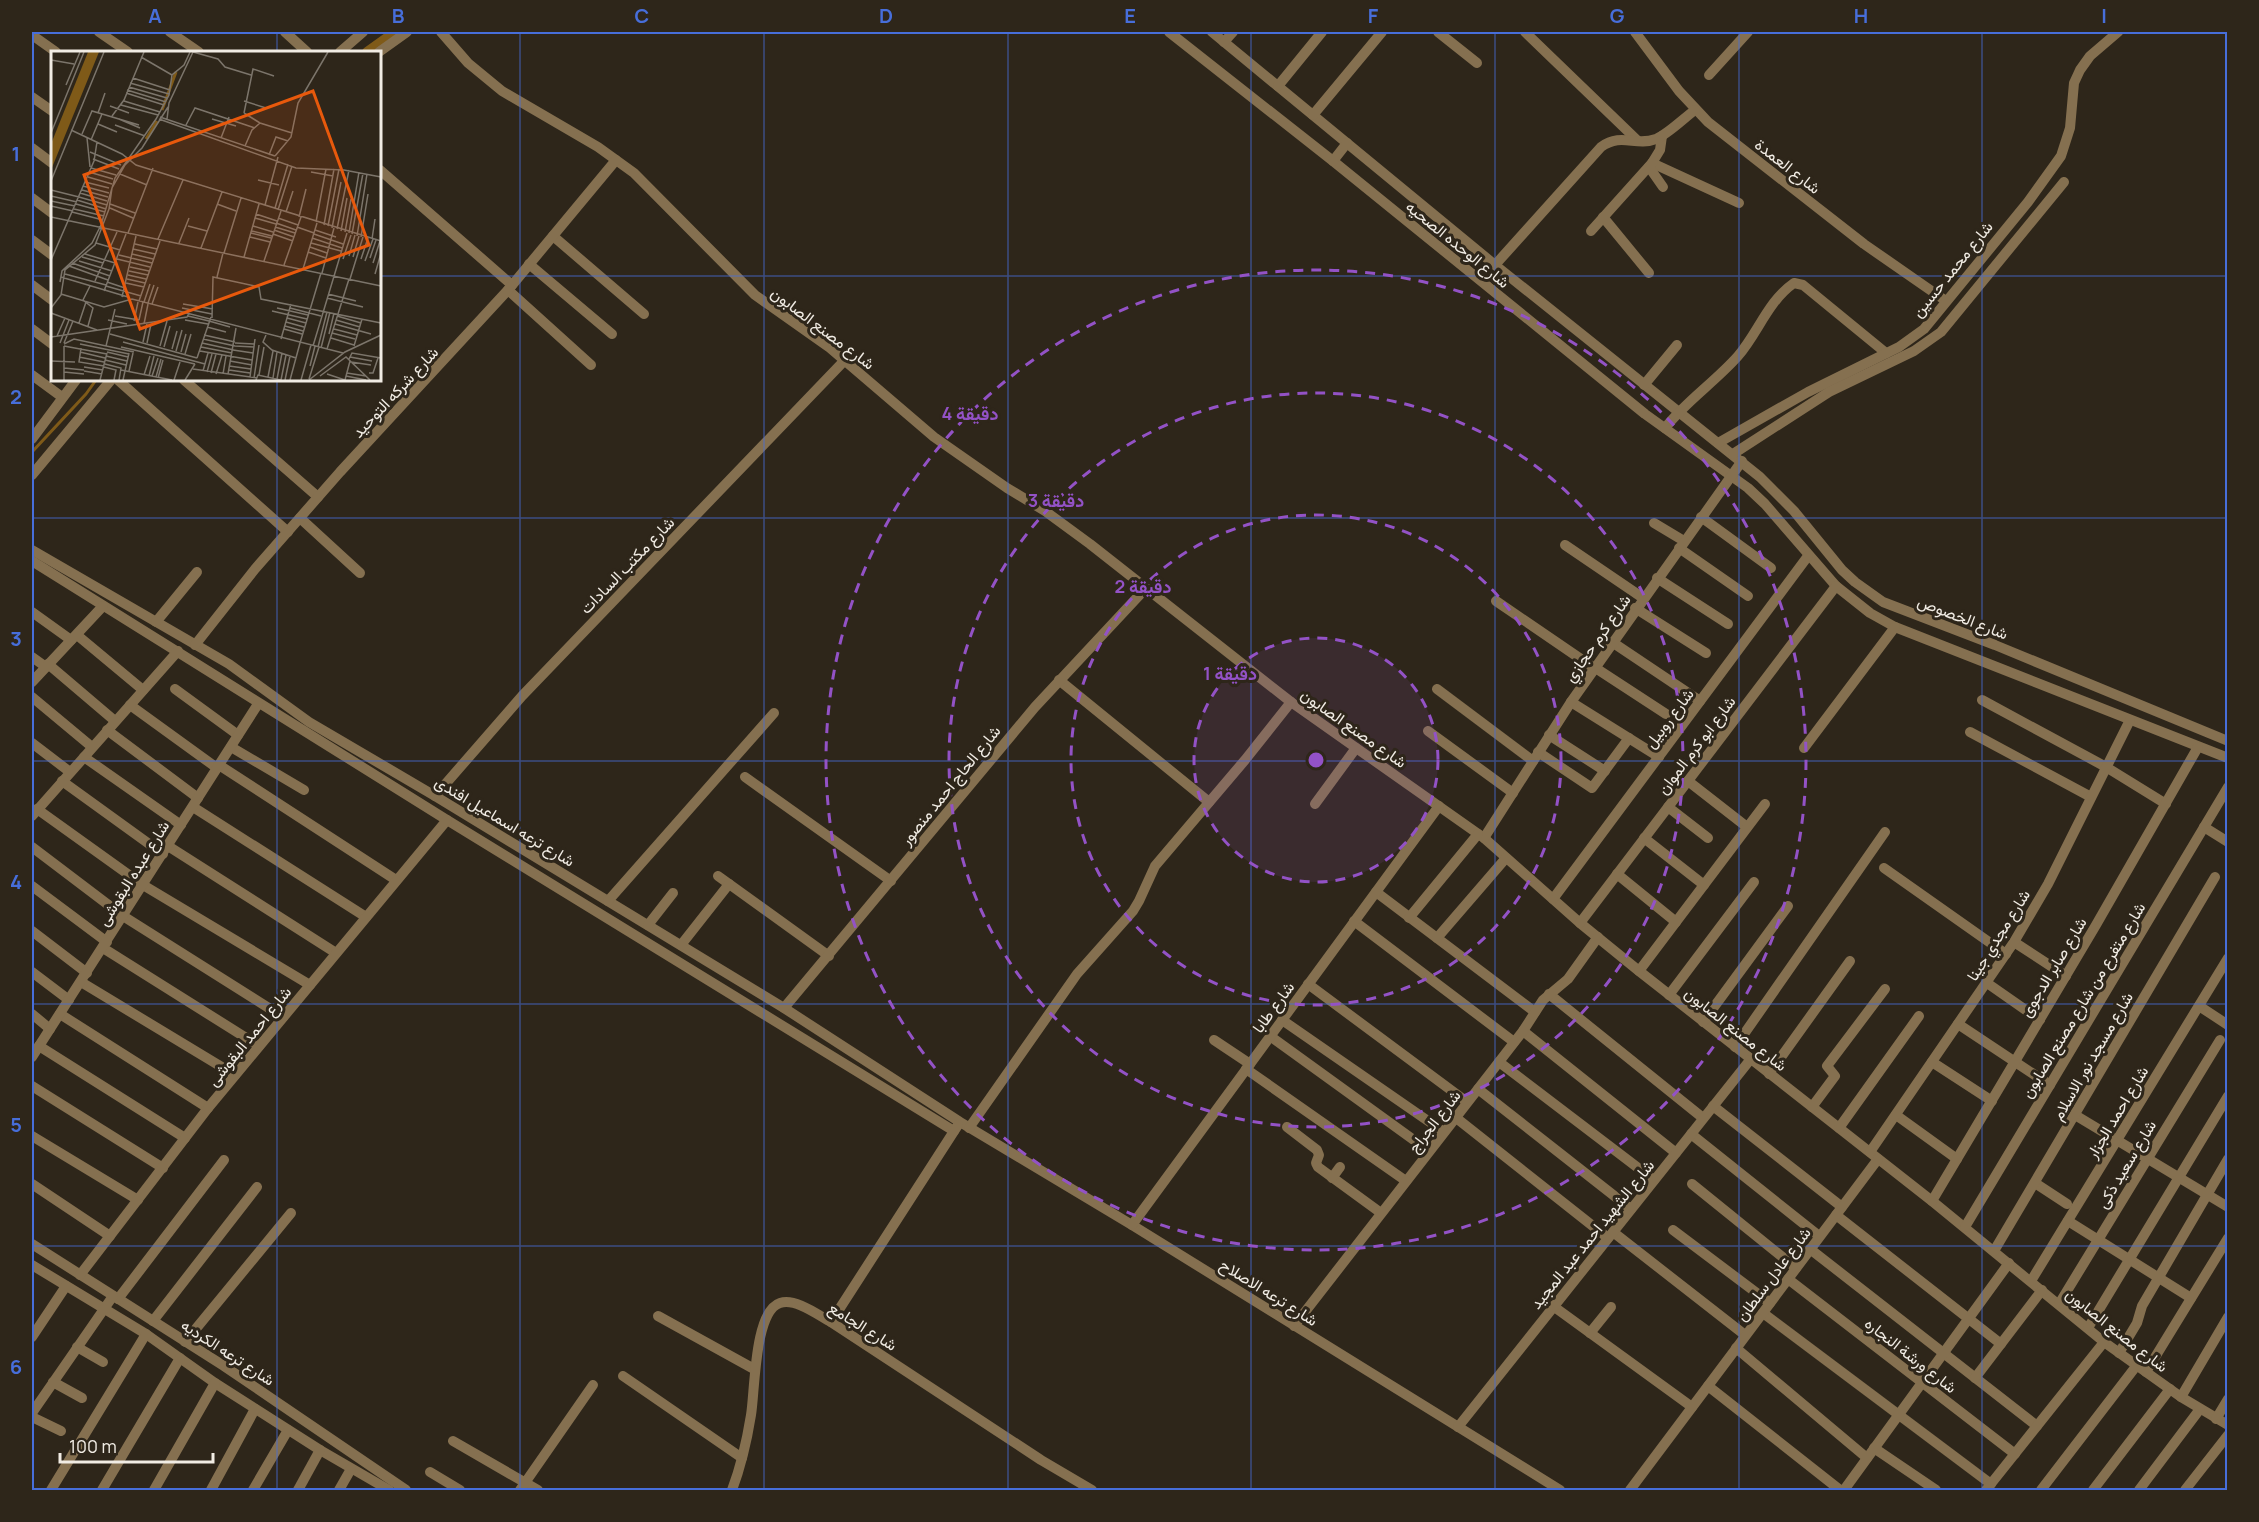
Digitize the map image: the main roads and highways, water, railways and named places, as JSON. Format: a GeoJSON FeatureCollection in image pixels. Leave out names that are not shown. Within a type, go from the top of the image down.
{"type":"FeatureCollection","features":[{"type":"Feature","properties":{"kind":"waterway"},"geometry":{"type":"LineString","coordinates":[[368,51],[395,32]]}},
{"type":"Feature","properties":{"kind":"waterway"},"geometry":{"type":"LineString","coordinates":[[32,452],[95,381]]}}]}
